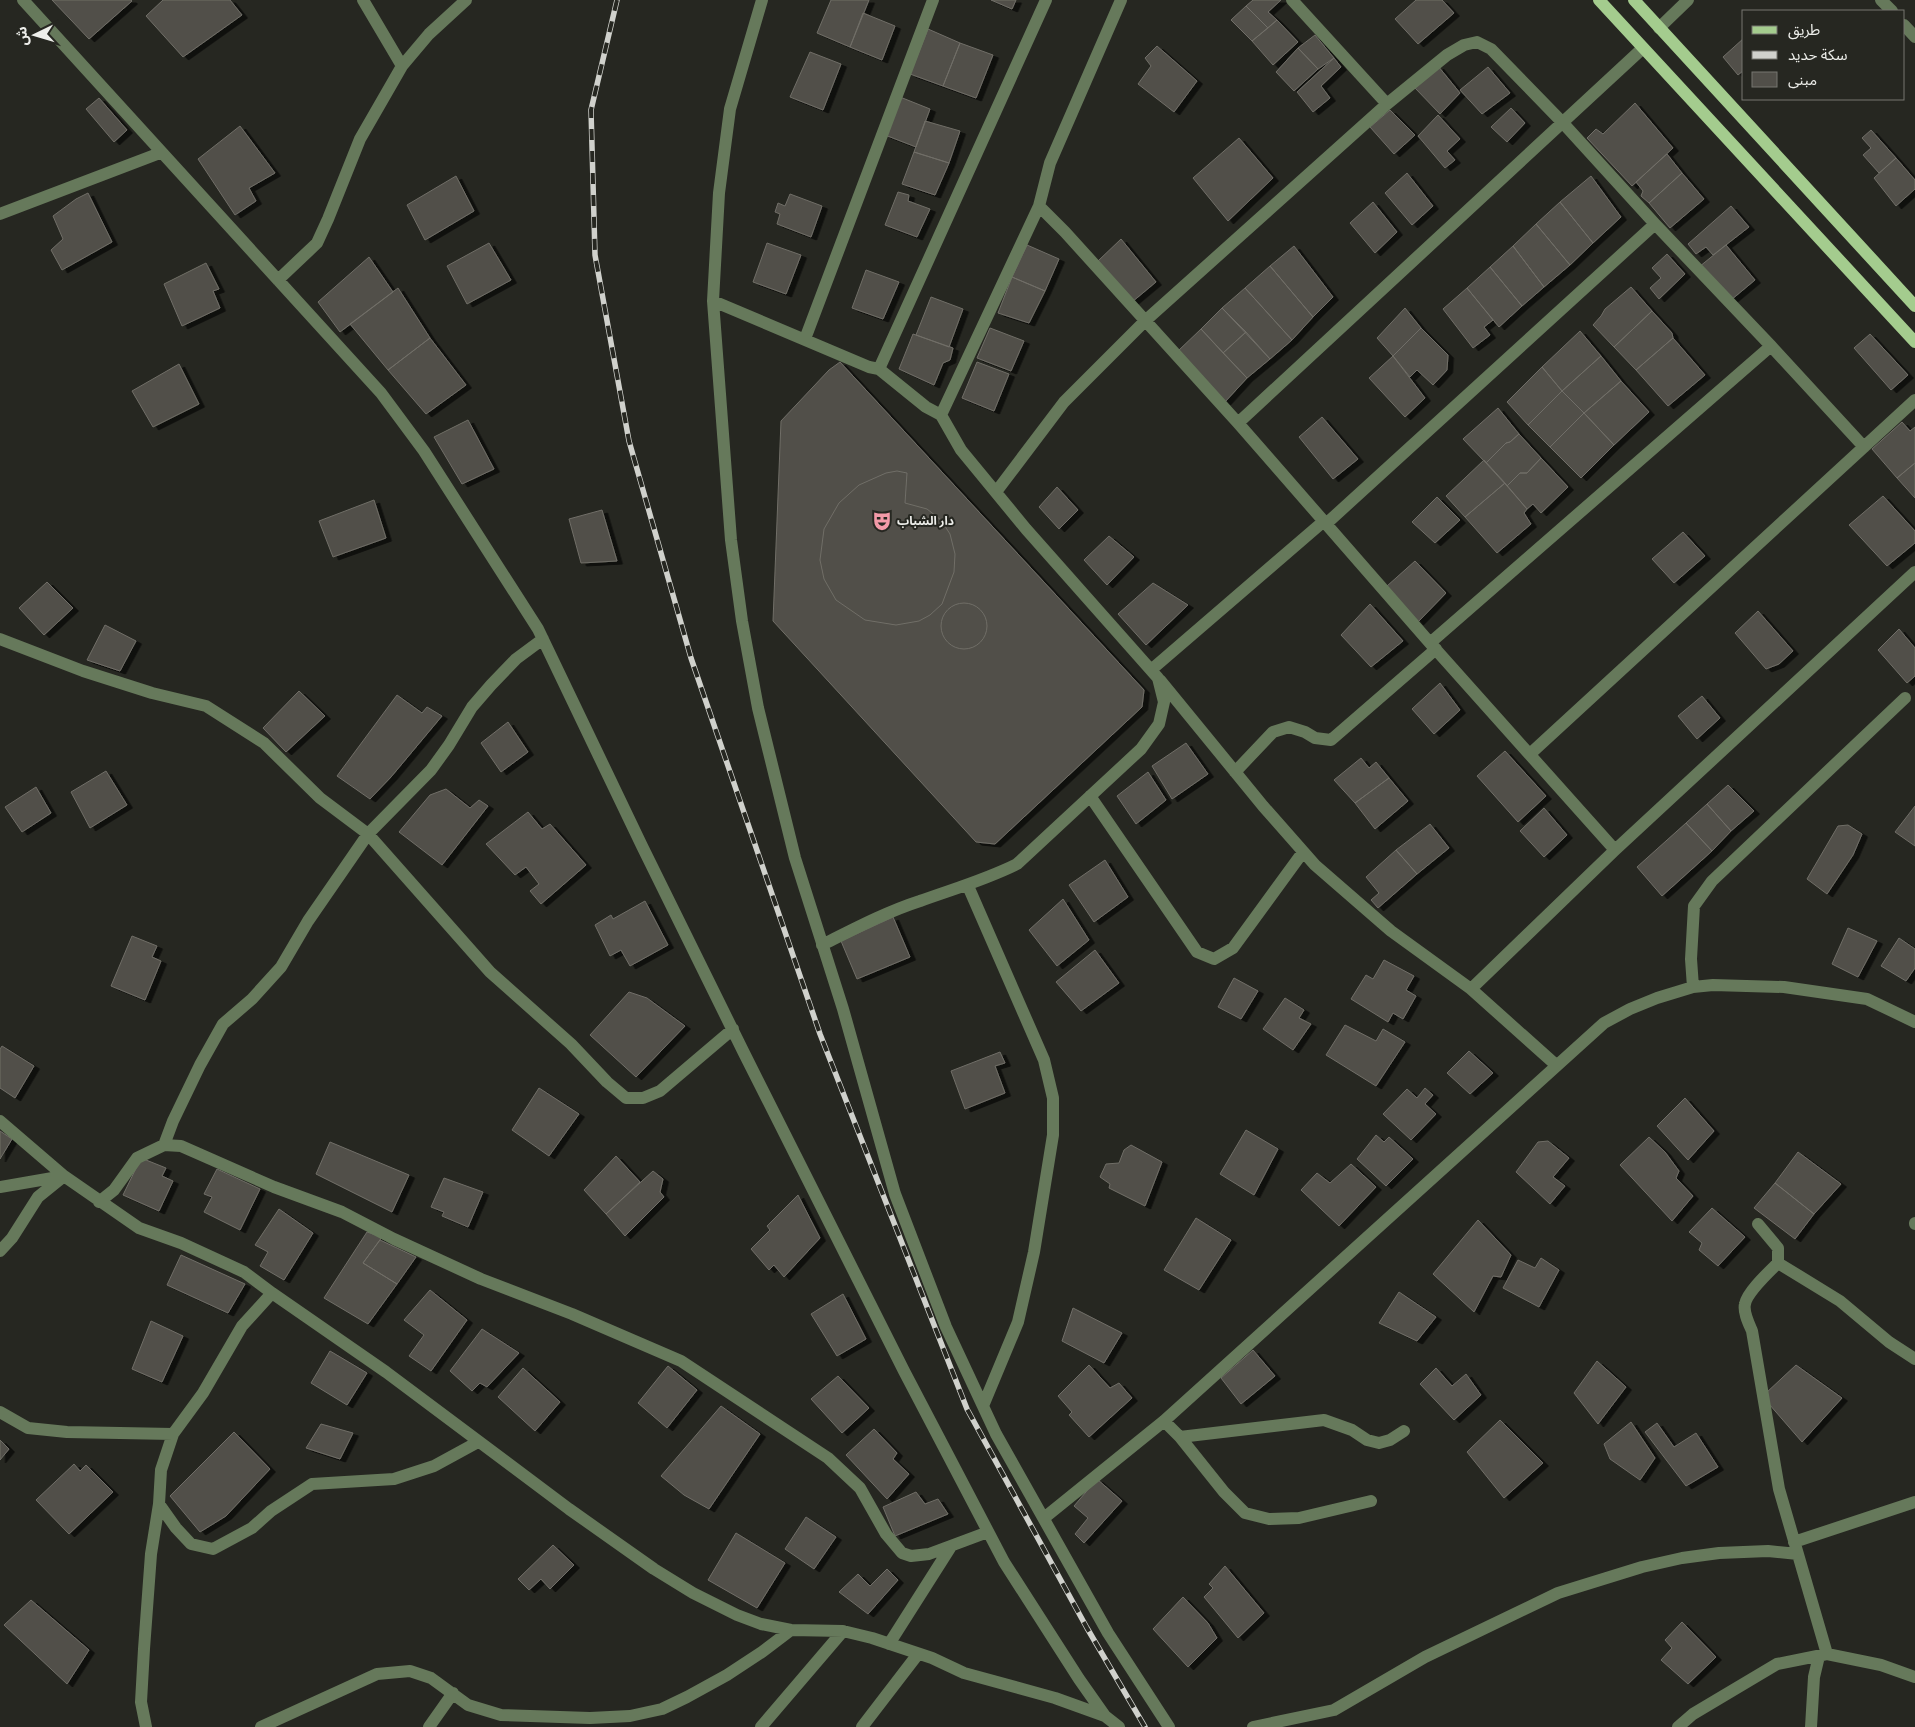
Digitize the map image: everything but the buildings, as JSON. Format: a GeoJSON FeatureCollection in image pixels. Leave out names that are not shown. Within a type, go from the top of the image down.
{"type":"FeatureCollection","features":[{"type":"Feature","properties":{"kind":"main road"},"geometry":{"type":"LineString","coordinates":[[1599,0],[1915,342]]}},
{"type":"Feature","properties":{"kind":"main road"},"geometry":{"type":"LineString","coordinates":[[1634,0],[1915,306]]}},
{"type":"Feature","properties":{"kind":"street"},"geometry":{"type":"LineString","coordinates":[[23,0],[381,393],[424,451],[543,639],[646,854],[733,1029],[904,1371],[1004,1562],[1079,1679],[1105,1716],[1119,1727]]}},
{"type":"Feature","properties":{"kind":"street"},"geometry":{"type":"LineString","coordinates":[[363,0],[402,66]]}},
{"type":"Feature","properties":{"kind":"street"},"geometry":{"type":"LineString","coordinates":[[278,280],[317,244],[360,139],[402,66],[429,34],[466,0]]}},
{"type":"Feature","properties":{"kind":"street"},"geometry":{"type":"LineString","coordinates":[[762,0],[730,109],[719,193],[713,301],[731,540],[742,621],[758,708],[793,848],[843,1009],[896,1194],[946,1327],[996,1434],[1108,1633],[1169,1727]]}},
{"type":"Feature","properties":{"kind":"street"},"geometry":{"type":"LineString","coordinates":[[805,339],[933,0]]}},
{"type":"Feature","properties":{"kind":"street"},"geometry":{"type":"LineString","coordinates":[[879,369],[1046,0]]}},
{"type":"Feature","properties":{"kind":"street"},"geometry":{"type":"LineString","coordinates":[[941,414],[1039,206],[1050,163],[1121,0]]}},
{"type":"Feature","properties":{"kind":"street"},"geometry":{"type":"LineString","coordinates":[[1292,0],[1387,104]]}},
{"type":"Feature","properties":{"kind":"street"},"geometry":{"type":"LineString","coordinates":[[1659,28],[1688,0]]}},
{"type":"Feature","properties":{"kind":"street"},"geometry":{"type":"LineString","coordinates":[[1881,0],[1891,10]]}},
{"type":"Feature","properties":{"kind":"street"},"geometry":{"type":"LineString","coordinates":[[1905,26],[1915,37]]}},
{"type":"Feature","properties":{"kind":"street"},"geometry":{"type":"LineString","coordinates":[[996,492],[1064,402],[1145,321],[1387,104],[1447,55],[1477,42],[1491,49],[1563,123],[1864,447]]}},
{"type":"Feature","properties":{"kind":"street"},"geometry":{"type":"LineString","coordinates":[[1238,423],[1643,48]]}},
{"type":"Feature","properties":{"kind":"street"},"geometry":{"type":"LineString","coordinates":[[0,214],[160,152]]}},
{"type":"Feature","properties":{"kind":"street"},"geometry":{"type":"LineString","coordinates":[[1039,206],[1065,232],[1238,423],[1615,850]]}},
{"type":"Feature","properties":{"kind":"street"},"geometry":{"type":"LineString","coordinates":[[1155,674],[1655,224]]}},
{"type":"Feature","properties":{"kind":"street"},"geometry":{"type":"LineString","coordinates":[[713,301],[869,367],[879,369],[926,406],[941,414],[961,450],[1155,674],[1235,772],[1315,865],[1392,931],[1471,989],[1556,1066]]}},
{"type":"Feature","properties":{"kind":"street"},"geometry":{"type":"LineString","coordinates":[[1235,772],[1273,732],[1289,727],[1305,732],[1314,738],[1331,740],[1433,646],[1771,346]]}},
{"type":"Feature","properties":{"kind":"street"},"geometry":{"type":"LineString","coordinates":[[1530,754],[1915,400]]}},
{"type":"Feature","properties":{"kind":"street"},"geometry":{"type":"LineString","coordinates":[[1471,989],[1615,850],[1915,572]]}},
{"type":"Feature","properties":{"kind":"street"},"geometry":{"type":"LineString","coordinates":[[0,639],[83,671],[152,693],[206,706],[264,743],[320,798],[368,834],[490,972],[571,1044],[607,1082],[626,1098],[643,1098],[660,1091],[733,1029]]}},
{"type":"Feature","properties":{"kind":"street"},"geometry":{"type":"LineString","coordinates":[[164,1145],[173,1121],[200,1064],[223,1024],[252,999],[281,967],[308,921],[368,834],[431,770],[472,707],[490,684],[516,659],[543,639]]}},
{"type":"Feature","properties":{"kind":"street"},"geometry":{"type":"LineString","coordinates":[[822,945],[888,913],[968,886],[1016,864],[1141,748],[1158,724],[1164,702],[1155,674]]}},
{"type":"Feature","properties":{"kind":"street"},"geometry":{"type":"LineString","coordinates":[[1693,987],[1691,959],[1694,906],[1712,881],[1905,698]]}},
{"type":"Feature","properties":{"kind":"street"},"geometry":{"type":"LineString","coordinates":[[1090,796],[1197,952],[1214,959],[1234,948],[1303,852]]}},
{"type":"Feature","properties":{"kind":"street"},"geometry":{"type":"LineString","coordinates":[[968,886],[1044,1060],[1052,1098],[1053,1135],[1034,1252],[1018,1322],[983,1406]]}},
{"type":"Feature","properties":{"kind":"street"},"geometry":{"type":"LineString","coordinates":[[1044,1518],[1164,1421],[1604,1023],[1630,1009],[1657,998],[1693,987],[1713,985],[1784,987],[1867,999],[1915,1022]]}},
{"type":"Feature","properties":{"kind":"street"},"geometry":{"type":"LineString","coordinates":[[0,1121],[64,1176],[139,1228],[181,1243],[244,1272],[386,1372],[607,1537],[693,1593],[753,1621],[791,1630],[843,1631],[932,1658],[964,1674],[1047,1696],[1105,1716]]}},
{"type":"Feature","properties":{"kind":"street"},"geometry":{"type":"LineString","coordinates":[[99,1202],[114,1190],[137,1158],[164,1145],[181,1146],[274,1187],[342,1212],[481,1280],[572,1314],[681,1361],[828,1458],[860,1488],[886,1534],[902,1553],[922,1556],[950,1548],[988,1532]]}},
{"type":"Feature","properties":{"kind":"street"},"geometry":{"type":"LineString","coordinates":[[0,1187],[64,1176]]}},
{"type":"Feature","properties":{"kind":"street"},"geometry":{"type":"LineString","coordinates":[[0,1251],[12,1238],[38,1197],[64,1176]]}},
{"type":"Feature","properties":{"kind":"street"},"geometry":{"type":"LineString","coordinates":[[1758,1224],[1778,1248],[1778,1263],[1757,1284],[1745,1304],[1746,1315],[1752,1331],[1779,1489],[1823,1655],[1814,1676],[1811,1727]]}},
{"type":"Feature","properties":{"kind":"street"},"geometry":{"type":"LineString","coordinates":[[1778,1263],[1840,1301],[1889,1342],[1915,1359]]}},
{"type":"Feature","properties":{"kind":"street"},"geometry":{"type":"LineString","coordinates":[[146,1727],[142,1702],[144,1648],[150,1554],[159,1504],[161,1470],[173,1434],[202,1392],[242,1326],[272,1293]]}},
{"type":"Feature","properties":{"kind":"street"},"geometry":{"type":"LineString","coordinates":[[0,1412],[28,1428],[67,1432],[173,1434]]}},
{"type":"Feature","properties":{"kind":"street"},"geometry":{"type":"LineString","coordinates":[[1180,1437],[1324,1420],[1352,1430],[1367,1440],[1379,1443],[1390,1440],[1404,1431]]}},
{"type":"Feature","properties":{"kind":"street"},"geometry":{"type":"LineString","coordinates":[[1164,1421],[1180,1437],[1224,1492],[1245,1513],[1269,1519],[1299,1518],[1371,1501]]}},
{"type":"Feature","properties":{"kind":"street"},"geometry":{"type":"LineString","coordinates":[[159,1504],[190,1544],[213,1549],[252,1528],[271,1511],[312,1484],[394,1480],[434,1466],[478,1442]]}},
{"type":"Feature","properties":{"kind":"street"},"geometry":{"type":"LineString","coordinates":[[1253,1727],[1334,1710],[1425,1657],[1558,1593],[1642,1567],[1682,1558],[1719,1553],[1796,1548],[1915,1502]]}},
{"type":"Feature","properties":{"kind":"street"},"geometry":{"type":"LineString","coordinates":[[889,1644],[950,1548]]}},
{"type":"Feature","properties":{"kind":"street"},"geometry":{"type":"LineString","coordinates":[[261,1727],[377,1674],[410,1671],[431,1678],[468,1705],[500,1715],[590,1718],[630,1716],[662,1709],[687,1697],[728,1675],[791,1630]]}},
{"type":"Feature","properties":{"kind":"street"},"geometry":{"type":"LineString","coordinates":[[761,1727],[843,1631]]}},
{"type":"Feature","properties":{"kind":"street"},"geometry":{"type":"LineString","coordinates":[[862,1727],[918,1654]]}},
{"type":"Feature","properties":{"kind":"street"},"geometry":{"type":"LineString","coordinates":[[1678,1727],[1692,1714],[1777,1664],[1823,1655],[1881,1665],[1915,1677]]}},
{"type":"Feature","properties":{"kind":"street"},"geometry":{"type":"LineString","coordinates":[[429,1727],[453,1693]]}},
{"type":"Feature","properties":{"kind":"railway"},"geometry":{"type":"LineString","coordinates":[[617,0],[591,110],[595,255],[629,441],[691,658],[820,1034],[967,1409],[1087,1628],[1145,1727]]}},
{"type":"Feature","properties":{"kind":"place","name":"دار الشباب"},"geometry":{"type":"Point","coordinates":[882,521]}}]}
